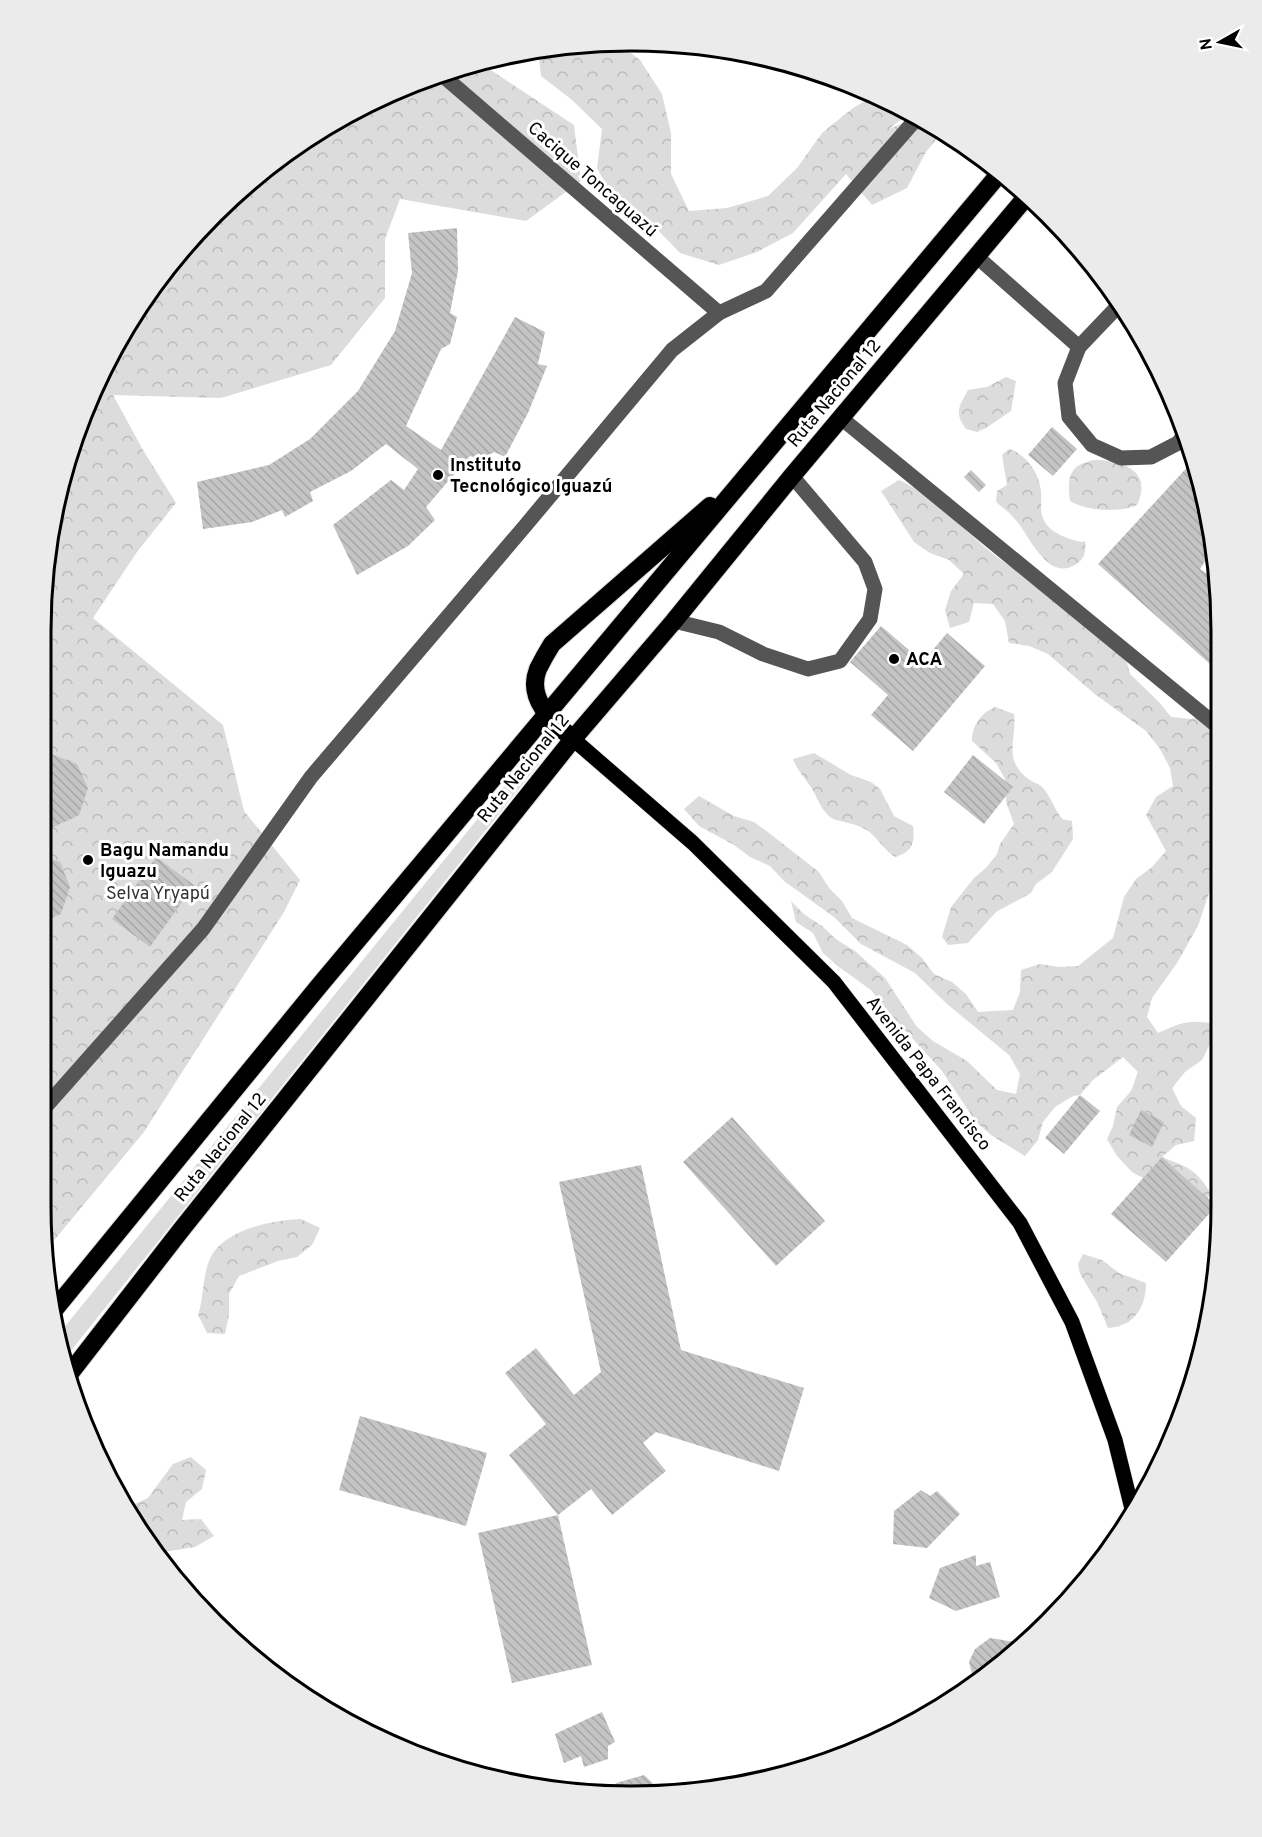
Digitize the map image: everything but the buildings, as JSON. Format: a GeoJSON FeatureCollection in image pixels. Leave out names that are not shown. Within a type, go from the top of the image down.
{"type":"FeatureCollection","features":[{"type":"Feature","properties":{"kind":"highway","name":"Ruta Nacional 12"},"geometry":{"type":"LineString","coordinates":[[59,1303],[319,986],[994,180]]}},
{"type":"Feature","properties":{"kind":"highway","name":"Ruta Nacional 12"},"geometry":{"type":"LineString","coordinates":[[74,1367],[188,1221],[573,739],[674,621],[792,476],[1021,203]]}},
{"type":"Feature","properties":{"kind":"highway"},"geometry":{"type":"LineString","coordinates":[[573,739],[546,716],[534,689],[538,671],[552,644],[752,469]]}},
{"type":"Feature","properties":{"kind":"main road","name":"Avenida Papa Francisco"},"geometry":{"type":"LineString","coordinates":[[573,739],[693,843],[834,982],[1020,1223],[1072,1322],[1115,1440],[1130,1501]]}},
{"type":"Feature","properties":{"kind":"street","name":"Cacique Toncaguazú"},"geometry":{"type":"LineString","coordinates":[[449,81],[719,313]]}},
{"type":"Feature","properties":{"kind":"street"},"geometry":{"type":"LineString","coordinates":[[51,1101],[203,929],[311,777],[672,350],[719,313],[766,291],[912,124]]}},
{"type":"Feature","properties":{"kind":"street"},"geometry":{"type":"LineString","coordinates":[[976,256],[1079,347]]}},
{"type":"Feature","properties":{"kind":"street"},"geometry":{"type":"LineString","coordinates":[[1114,310],[1079,347],[1065,383],[1070,417],[1092,446],[1121,458],[1150,457],[1179,441]]}},
{"type":"Feature","properties":{"kind":"street"},"geometry":{"type":"LineString","coordinates":[[842,418],[1211,722]]}},
{"type":"Feature","properties":{"kind":"street"},"geometry":{"type":"LineString","coordinates":[[674,621],[719,632],[763,654],[808,669],[840,661],[870,619],[875,589],[865,562],[792,476]]}},
{"type":"Feature","properties":{"kind":"green space"},"geometry":{"type":"Polygon","coordinates":[[[629,51],[640,60],[662,94],[671,133],[671,174],[689,211],[727,208],[768,196],[797,168],[822,133],[865,101],[902,119],[889,129],[907,121],[937,139],[926,152],[907,188],[872,205],[846,174],[793,233],[757,252],[719,265],[680,253],[652,224],[616,203],[597,168],[602,129],[572,100],[541,76],[539,59],[555,56],[629,51]]]}},
{"type":"Feature","properties":{"kind":"green space","name":"Selva Yryapú"},"geometry":{"type":"Polygon","coordinates":[[[489,69],[574,125],[581,181],[526,221],[400,199],[385,239],[385,298],[331,365],[221,398],[113,395],[176,503],[137,552],[93,618],[223,725],[244,811],[300,880],[284,912],[144,1132],[52,1243],[52,593],[62,518],[82,445],[111,374],[149,309],[195,249],[249,195],[309,149],[374,111],[409,95],[489,69]]]}},
{"type":"Feature","properties":{"kind":"green space"},"geometry":{"type":"Polygon","coordinates":[[[1006,377],[1016,381],[1011,411],[977,432],[966,429],[960,418],[959,410],[968,390],[987,387],[1006,377]]]}},
{"type":"Feature","properties":{"kind":"green space"},"geometry":{"type":"Polygon","coordinates":[[[1009,449],[1021,455],[1035,472],[1040,485],[1042,515],[1048,526],[1064,537],[1085,541],[1084,555],[1075,565],[1065,568],[1055,567],[1047,562],[1020,525],[996,502],[997,491],[1007,485],[1002,455],[1009,449]]]}},
{"type":"Feature","properties":{"kind":"green space"},"geometry":{"type":"Polygon","coordinates":[[[1094,460],[1125,465],[1138,476],[1141,493],[1137,505],[1130,508],[1103,510],[1085,507],[1070,501],[1069,485],[1072,473],[1079,465],[1094,460]]]}},
{"type":"Feature","properties":{"kind":"green space"},"geometry":{"type":"Polygon","coordinates":[[[899,480],[930,499],[984,547],[1125,655],[1130,674],[1171,717],[1191,719],[1211,715],[1211,887],[1198,926],[1177,963],[1152,998],[1147,1017],[1158,1033],[1186,1022],[1211,1024],[1211,1042],[1202,1060],[1185,1072],[1172,1088],[1181,1106],[1196,1118],[1194,1141],[1176,1145],[1162,1157],[1190,1169],[1205,1184],[1210,1192],[1204,1211],[1132,1172],[1117,1156],[1107,1139],[1113,1126],[1117,1107],[1131,1091],[1138,1072],[1123,1057],[1093,1080],[1080,1095],[1073,1096],[1055,1107],[1043,1122],[1038,1140],[1025,1156],[991,1135],[976,1122],[942,1071],[871,990],[823,953],[813,933],[796,922],[791,901],[805,915],[855,951],[885,978],[917,1027],[933,1041],[967,1061],[997,1090],[1016,1094],[1020,1074],[1009,1055],[947,1004],[915,973],[861,944],[834,917],[784,881],[770,866],[750,857],[734,845],[699,826],[684,809],[699,796],[734,816],[754,822],[819,872],[852,918],[907,945],[922,958],[934,974],[952,982],[966,994],[978,1012],[1013,1010],[1020,992],[1021,970],[1040,964],[1059,967],[1078,966],[1113,938],[1124,897],[1136,879],[1152,867],[1166,851],[1146,815],[1156,797],[1173,786],[1170,768],[1160,749],[1146,731],[1096,695],[1048,654],[1029,646],[1009,643],[1005,621],[993,604],[974,603],[969,622],[950,628],[945,610],[951,591],[964,574],[949,560],[930,553],[914,542],[881,491],[899,480]]]}},
{"type":"Feature","properties":{"kind":"green space"},"geometry":{"type":"Polygon","coordinates":[[[995,707],[1014,714],[1013,757],[1015,764],[1024,776],[1045,791],[1062,819],[1072,821],[1073,839],[1052,872],[1036,884],[1031,893],[996,912],[968,943],[948,945],[942,937],[951,907],[997,854],[1000,844],[1014,824],[1006,802],[1006,781],[996,763],[972,741],[978,720],[995,707]]]}},
{"type":"Feature","properties":{"kind":"green space"},"geometry":{"type":"Polygon","coordinates":[[[532,752],[541,761],[70,1352],[64,1328],[532,752]]]}},
{"type":"Feature","properties":{"kind":"green space"},"geometry":{"type":"Polygon","coordinates":[[[814,753],[851,775],[871,782],[880,789],[894,816],[913,826],[913,842],[909,850],[895,857],[868,831],[831,818],[827,814],[793,759],[814,753]]]}},
{"type":"Feature","properties":{"kind":"green space"},"geometry":{"type":"Polygon","coordinates":[[[301,1219],[320,1228],[312,1245],[297,1257],[278,1261],[239,1276],[229,1294],[229,1315],[225,1334],[207,1333],[198,1315],[207,1268],[215,1250],[236,1234],[249,1229],[301,1219]]]}},
{"type":"Feature","properties":{"kind":"green space"},"geometry":{"type":"Polygon","coordinates":[[[1083,1254],[1102,1260],[1119,1273],[1146,1283],[1141,1308],[1131,1320],[1117,1327],[1108,1328],[1097,1302],[1080,1274],[1078,1264],[1083,1254]]]}},
{"type":"Feature","properties":{"kind":"green space"},"geometry":{"type":"Polygon","coordinates":[[[191,1457],[206,1470],[202,1489],[186,1502],[182,1520],[201,1519],[214,1536],[195,1547],[166,1552],[134,1504],[148,1498],[173,1464],[191,1457]]]}},
{"type":"Feature","properties":{"kind":"place","name":"Instituto Tecnológico Iguazú"},"geometry":{"type":"Point","coordinates":[438,475]}},
{"type":"Feature","properties":{"kind":"place","name":"ACA"},"geometry":{"type":"Point","coordinates":[894,659]}},
{"type":"Feature","properties":{"kind":"place","name":"Bagu Namandu Iguazu"},"geometry":{"type":"Point","coordinates":[88,860]}}]}
